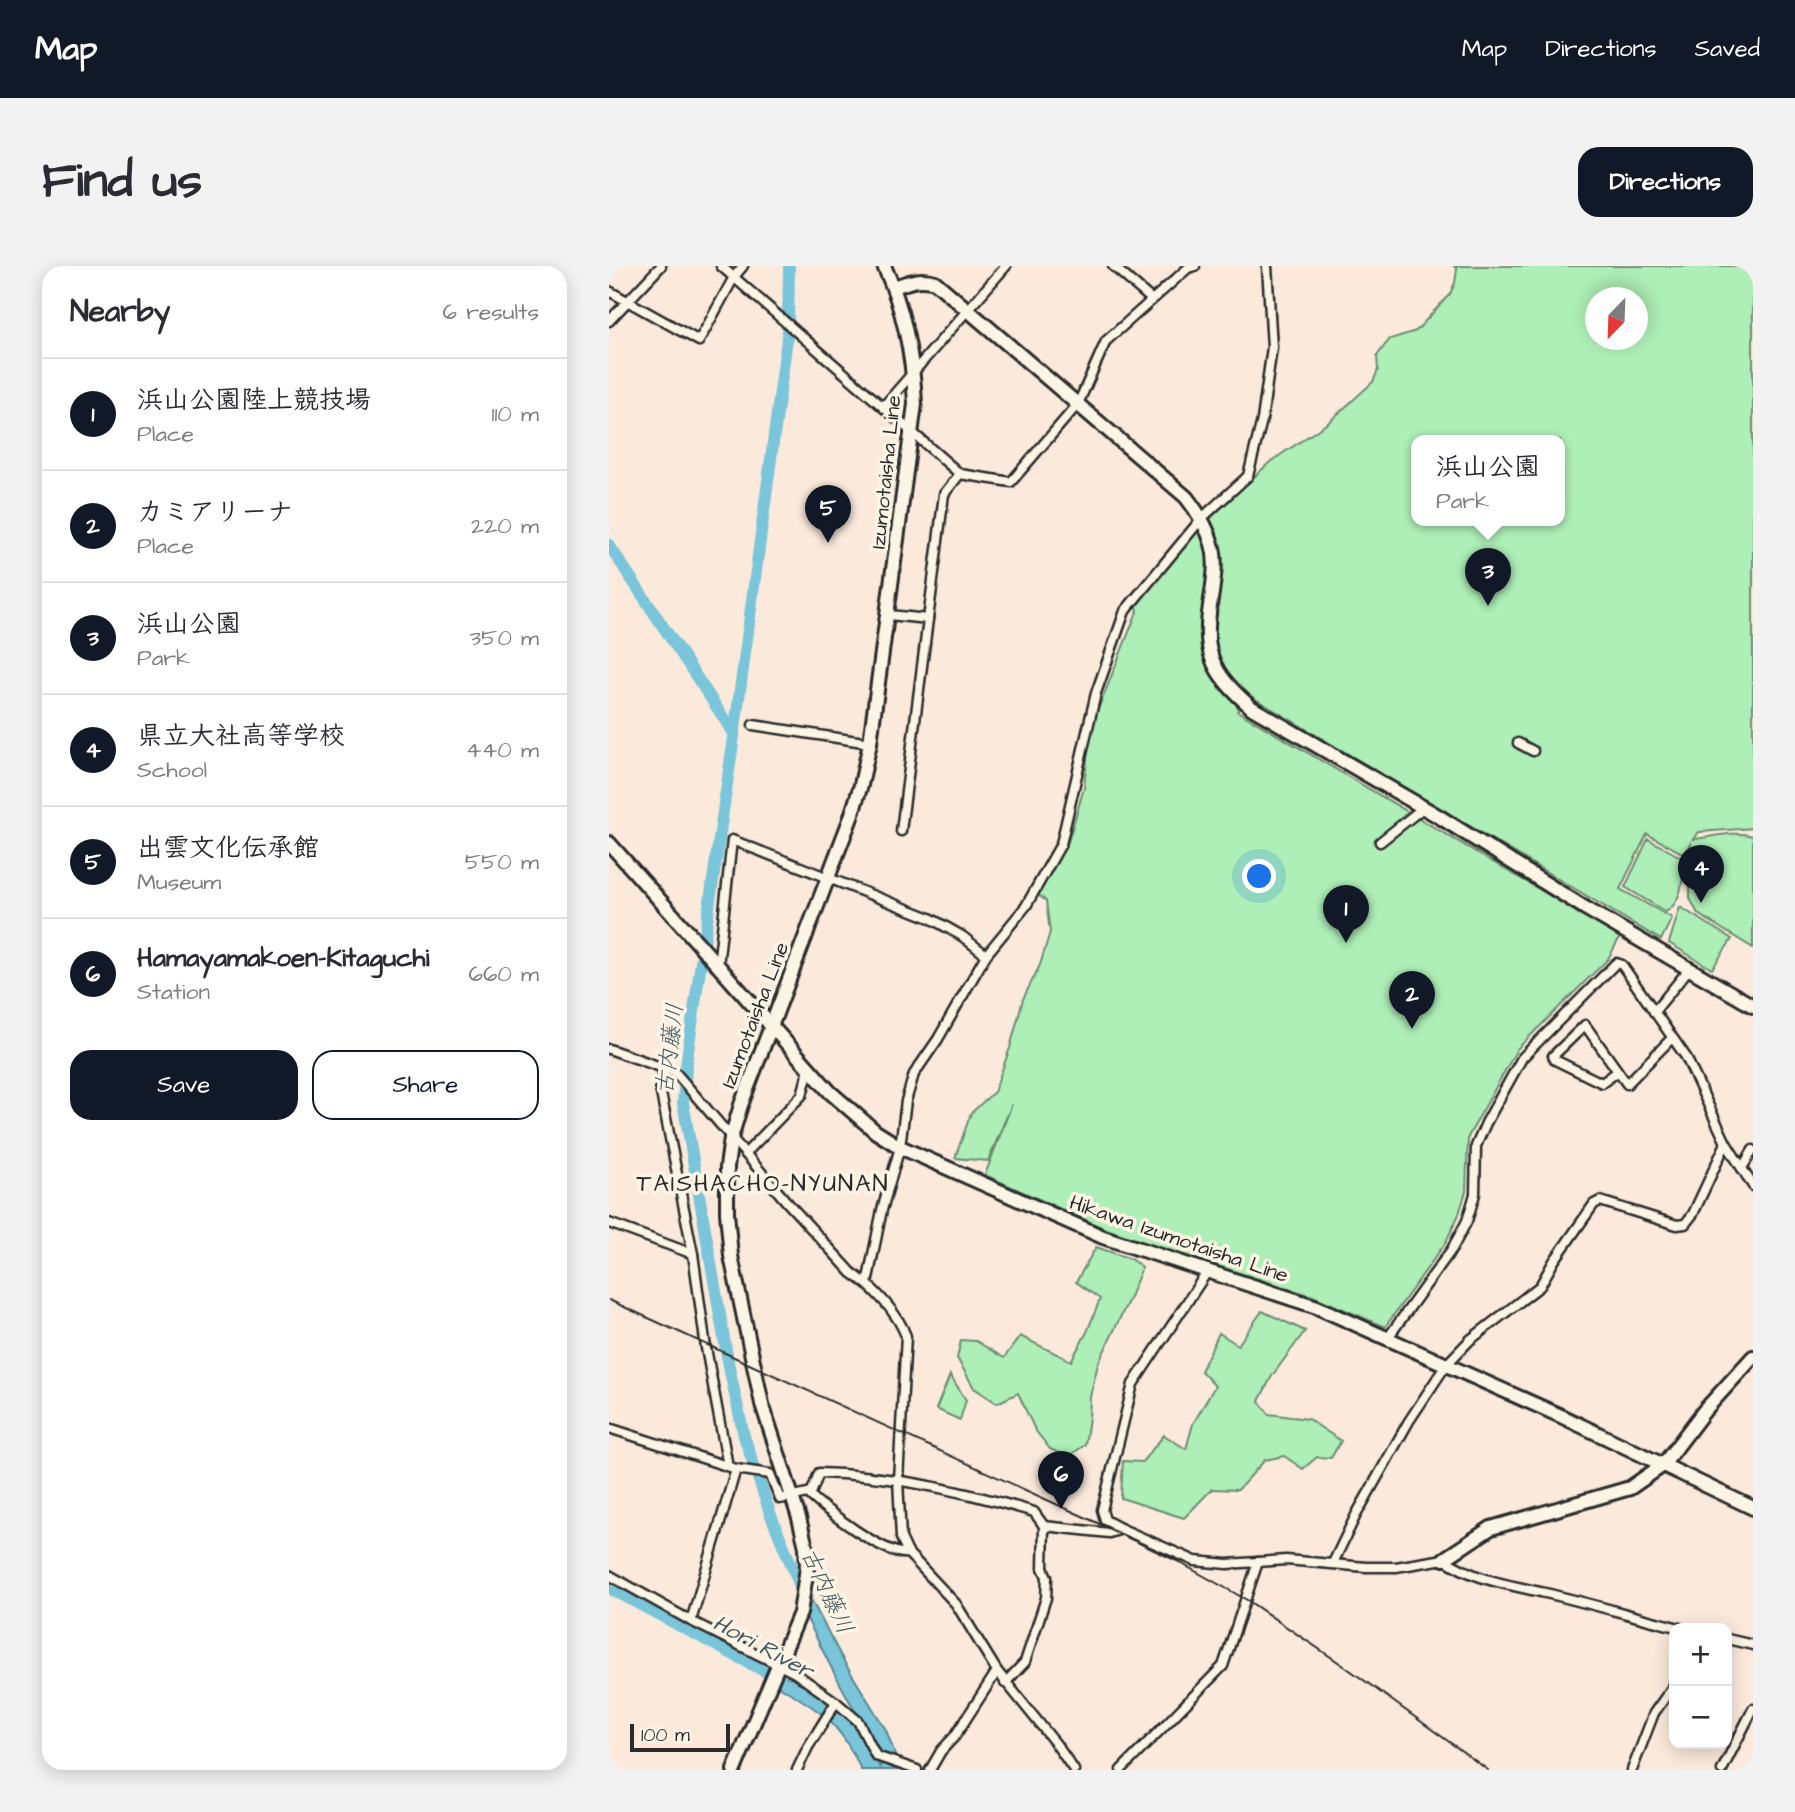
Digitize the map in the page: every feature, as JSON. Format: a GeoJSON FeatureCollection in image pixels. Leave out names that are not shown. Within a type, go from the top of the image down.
{"type":"FeatureCollection","features":[{"type":"Feature","properties":{"kind":"main road","name":"Izumotaisha Line"},"geometry":{"type":"LineString","coordinates":[[734,1770],[793,1633],[800,1613],[807,1568],[806,1547],[792,1495],[762,1404],[731,1255],[727,1167],[731,1138],[741,1105],[861,785],[870,743],[915,404],[913,372],[894,287],[884,266]]}},
{"type":"Feature","properties":{"kind":"main road"},"geometry":{"type":"LineString","coordinates":[[894,287],[914,280],[935,282],[1186,496],[1202,518],[1213,544],[1215,562],[1206,624],[1208,645],[1217,673],[1252,709],[1424,807],[1585,908],[1753,1006]]}},
{"type":"Feature","properties":{"kind":"main road","name":"Hikawa Izumotaisha Line"},"geometry":{"type":"LineString","coordinates":[[609,843],[809,1069],[849,1110],[900,1147],[1103,1237],[1317,1307],[1753,1508]]}},
{"type":"Feature","properties":{"kind":"main road"},"geometry":{"type":"LineString","coordinates":[[1444,1559],[1490,1528],[1630,1488],[1663,1465],[1704,1411],[1753,1357]]}},
{"type":"Feature","properties":{"kind":"street"},"geometry":{"type":"LineString","coordinates":[[609,321],[661,266]]}},
{"type":"Feature","properties":{"kind":"street"},"geometry":{"type":"LineString","coordinates":[[721,266],[960,474],[1011,481],[1078,404],[1105,341],[1188,268],[1195,266]]}},
{"type":"Feature","properties":{"kind":"street"},"geometry":{"type":"LineString","coordinates":[[609,291],[699,341],[734,277],[743,266]]}},
{"type":"Feature","properties":{"kind":"street"},"geometry":{"type":"LineString","coordinates":[[883,407],[1006,266]]}},
{"type":"Feature","properties":{"kind":"street"},"geometry":{"type":"LineString","coordinates":[[1113,266],[1151,299]]}},
{"type":"Feature","properties":{"kind":"street"},"geometry":{"type":"LineString","coordinates":[[867,1284],[882,1210],[900,1147],[906,1101],[914,1074],[950,1019],[986,955],[1026,906],[1061,844],[1096,693],[1125,611],[1202,518],[1248,477],[1262,420],[1272,347],[1267,266]]}},
{"type":"Feature","properties":{"kind":"street"},"geometry":{"type":"LineString","coordinates":[[901,831],[944,494],[960,474]]}},
{"type":"Feature","properties":{"kind":"street"},"geometry":{"type":"LineString","coordinates":[[888,615],[928,619]]}},
{"type":"Feature","properties":{"kind":"street"},"geometry":{"type":"LineString","coordinates":[[753,725],[870,743]]}},
{"type":"Feature","properties":{"kind":"street"},"geometry":{"type":"LineString","coordinates":[[1518,743],[1533,751]]}},
{"type":"Feature","properties":{"kind":"street"},"geometry":{"type":"LineString","coordinates":[[1380,842],[1424,807]]}},
{"type":"Feature","properties":{"kind":"street"},"geometry":{"type":"LineString","coordinates":[[717,964],[732,840],[930,918],[962,936],[986,955]]}},
{"type":"Feature","properties":{"kind":"street"},"geometry":{"type":"LineString","coordinates":[[1387,1339],[1452,1249],[1463,1229],[1475,1194],[1476,1146],[1522,1058],[1616,963],[1622,965],[1686,1057],[1726,1143],[1753,1186]]}},
{"type":"Feature","properties":{"kind":"street"},"geometry":{"type":"LineString","coordinates":[[1654,1012],[1689,969]]}},
{"type":"Feature","properties":{"kind":"street"},"geometry":{"type":"LineString","coordinates":[[1617,1072],[1602,1083],[1555,1060],[1553,1056],[1585,1025],[1627,1084],[1672,1038]]}},
{"type":"Feature","properties":{"kind":"street"},"geometry":{"type":"LineString","coordinates":[[609,1049],[668,1070],[693,1094],[852,1273],[880,1296],[901,1323],[905,1336],[898,1480],[901,1538],[908,1553],[956,1604],[1005,1683],[1074,1770]]}},
{"type":"Feature","properties":{"kind":"street"},"geometry":{"type":"LineString","coordinates":[[745,1153],[802,1095],[809,1069]]}},
{"type":"Feature","properties":{"kind":"street"},"geometry":{"type":"LineString","coordinates":[[668,1070],[660,1088],[693,1254],[726,1466]]}},
{"type":"Feature","properties":{"kind":"street"},"geometry":{"type":"LineString","coordinates":[[1333,1563],[1356,1515],[1409,1421],[1447,1365],[1470,1340],[1540,1286],[1594,1204],[1600,1201],[1677,1225],[1685,1224],[1693,1214],[1726,1143]]}},
{"type":"Feature","properties":{"kind":"street"},"geometry":{"type":"LineString","coordinates":[[1742,1168],[1753,1150]]}},
{"type":"Feature","properties":{"kind":"street"},"geometry":{"type":"LineString","coordinates":[[609,1223],[693,1254]]}},
{"type":"Feature","properties":{"kind":"street"},"geometry":{"type":"LineString","coordinates":[[1207,1272],[1133,1384],[1102,1510],[1105,1520],[1195,1561],[1227,1564],[1286,1560],[1396,1567],[1444,1559],[1462,1571],[1492,1583],[1546,1593],[1669,1625]]}},
{"type":"Feature","properties":{"kind":"street"},"geometry":{"type":"LineString","coordinates":[[609,1428],[726,1466],[770,1474],[780,1499],[808,1493],[819,1473],[846,1474],[967,1492],[1033,1511],[1044,1526],[1043,1567],[1047,1577],[1046,1598],[1025,1662],[1005,1683]]}},
{"type":"Feature","properties":{"kind":"street"},"geometry":{"type":"LineString","coordinates":[[691,1621],[740,1470]]}},
{"type":"Feature","properties":{"kind":"street"},"geometry":{"type":"LineString","coordinates":[[808,1493],[829,1512],[868,1539],[901,1554],[908,1553]]}},
{"type":"Feature","properties":{"kind":"street"},"geometry":{"type":"LineString","coordinates":[[1033,1511],[1037,1500]]}},
{"type":"Feature","properties":{"kind":"street"},"geometry":{"type":"LineString","coordinates":[[1044,1526],[1109,1533],[1122,1529]]}},
{"type":"Feature","properties":{"kind":"street"},"geometry":{"type":"LineString","coordinates":[[1121,1770],[1223,1666],[1258,1562]]}},
{"type":"Feature","properties":{"kind":"street"},"geometry":{"type":"LineString","coordinates":[[609,1575],[778,1667],[835,1703],[858,1721],[876,1756],[917,1770]]}},
{"type":"Feature","properties":{"kind":"street"},"geometry":{"type":"LineString","coordinates":[[1732,1640],[1753,1645]]}},
{"type":"Feature","properties":{"kind":"street"},"geometry":{"type":"LineString","coordinates":[[930,1770],[997,1671]]}},
{"type":"Feature","properties":{"kind":"street"},"geometry":{"type":"LineString","coordinates":[[1632,1770],[1654,1713],[1673,1686]]}},
{"type":"Feature","properties":{"kind":"street"},"geometry":{"type":"LineString","coordinates":[[797,1770],[835,1703]]}},
{"type":"Feature","properties":{"kind":"street"},"geometry":{"type":"LineString","coordinates":[[1722,1770],[1753,1709]]}},
{"type":"Feature","properties":{"kind":"green space"},"geometry":{"type":"Polygon","coordinates":[[[1454,266],[1753,266],[1753,828],[1699,832],[1694,839],[1731,834],[1753,836],[1753,948],[1698,914],[1690,898],[1691,844],[1684,854],[1647,834],[1620,889],[1672,918],[1661,940],[1247,694],[1237,711],[1620,937],[1608,959],[1517,1049],[1468,1137],[1466,1191],[1446,1242],[1385,1327],[1313,1296],[1177,1254],[1101,1227],[985,1175],[1012,1104],[988,1161],[955,1158],[971,1113],[994,1092],[1010,1048],[1023,999],[1040,965],[1050,932],[1046,901],[1037,894],[1068,842],[1084,788],[1090,730],[1138,609],[1136,605],[1198,530],[1270,462],[1329,422],[1373,382],[1378,370],[1377,356],[1390,339],[1416,331],[1450,294],[1457,269],[1454,266]]]}},
{"type":"Feature","properties":{"kind":"green space"},"geometry":{"type":"Polygon","coordinates":[[[1648,839],[1684,859],[1679,895],[1666,912],[1625,887],[1648,839]]]}},
{"type":"Feature","properties":{"kind":"green space"},"geometry":{"type":"Polygon","coordinates":[[[1680,907],[1732,939],[1712,969],[1669,943],[1680,907]]]}},
{"type":"Feature","properties":{"kind":"green space"},"geometry":{"type":"Polygon","coordinates":[[[1096,1247],[1131,1259],[1142,1267],[1098,1364],[1090,1397],[1085,1445],[1067,1457],[1050,1449],[1035,1430],[1018,1393],[997,1403],[974,1388],[957,1358],[961,1340],[976,1341],[1004,1358],[1020,1336],[1071,1361],[1087,1332],[1100,1299],[1076,1282],[1096,1247]]]}},
{"type":"Feature","properties":{"kind":"green space"},"geometry":{"type":"Polygon","coordinates":[[[1262,1311],[1305,1331],[1272,1376],[1259,1401],[1269,1414],[1308,1419],[1341,1441],[1331,1458],[1317,1457],[1303,1469],[1284,1456],[1265,1460],[1238,1490],[1212,1489],[1184,1518],[1121,1498],[1123,1461],[1142,1462],[1164,1435],[1186,1449],[1193,1424],[1215,1386],[1201,1371],[1219,1333],[1238,1345],[1262,1311]]]}},
{"type":"Feature","properties":{"kind":"green space"},"geometry":{"type":"Polygon","coordinates":[[[950,1375],[966,1400],[960,1420],[936,1409],[950,1375]]]}},
{"type":"Feature","properties":{"kind":"water"},"geometry":{"type":"Polygon","coordinates":[[[808,1594],[843,1660],[886,1730],[901,1770],[861,1770],[846,1741],[828,1720],[778,1686],[781,1679],[789,1676],[829,1701],[854,1724],[880,1767],[882,1760],[803,1611],[808,1594]]]}},
{"type":"Feature","properties":{"kind":"waterway","name":"古内藤川"},"geometry":{"type":"LineString","coordinates":[[789,266],[788,331],[683,1102],[729,1367],[744,1436],[770,1513],[805,1598]]}},
{"type":"Feature","properties":{"kind":"waterway","name":"古内藤川"},"geometry":{"type":"LineString","coordinates":[[609,545],[733,732]]}},
{"type":"Feature","properties":{"kind":"waterway","name":"Hori River"},"geometry":{"type":"LineString","coordinates":[[609,1588],[781,1680]]}},
{"type":"Feature","properties":{"kind":"railway"},"geometry":{"type":"LineString","coordinates":[[609,1300],[1177,1561],[1247,1600],[1488,1770]]}},
{"type":"Feature","properties":{"kind":"place","name":"出雲文化伝承館"},"geometry":{"type":"Point","coordinates":[828,543]}},
{"type":"Feature","properties":{"kind":"place","name":"浜山公園"},"geometry":{"type":"Point","coordinates":[1488,606]}},
{"type":"Feature","properties":{"kind":"place","name":"県立大社高等学校"},"geometry":{"type":"Point","coordinates":[1701,903]}},
{"type":"Feature","properties":{"kind":"place","name":"浜山公園陸上競技場"},"geometry":{"type":"Point","coordinates":[1346,943]}},
{"type":"Feature","properties":{"kind":"place","name":"カミアリーナ"},"geometry":{"type":"Point","coordinates":[1412,1029]}},
{"type":"Feature","properties":{"kind":"place","name":"Hamayamakoen-Kitaguchi"},"geometry":{"type":"Point","coordinates":[1061,1509]}},
{"type":"Feature","properties":{"kind":"district","name":"TAISHACHO-NYUNAN"},"geometry":{"type":"Point","coordinates":[763,1184]}}]}
